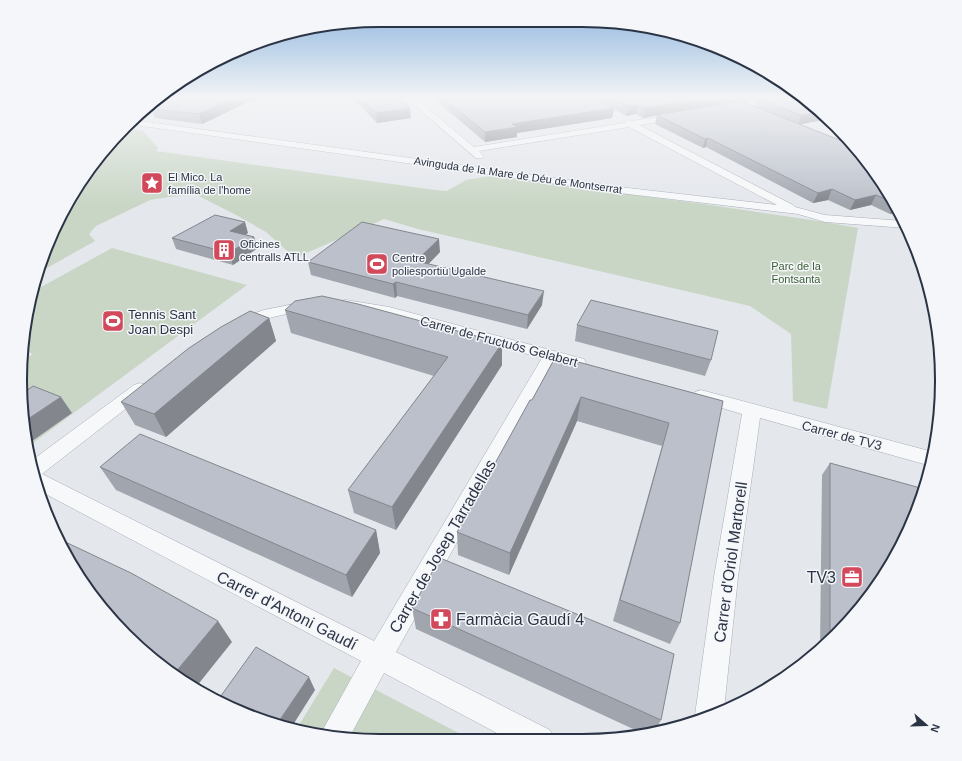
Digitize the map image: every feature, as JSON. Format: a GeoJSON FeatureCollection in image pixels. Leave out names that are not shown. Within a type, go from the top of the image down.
{"type":"FeatureCollection","features":[{"type":"Feature","properties":{"kind":"street","name":"Avinguda de la Mare de Déu de Montserrat"},"geometry":{"type":"LineString","coordinates":[[207,133],[499,173],[798,211],[825,218],[899,224]]}},
{"type":"Feature","properties":{"kind":"street"},"geometry":{"type":"LineString","coordinates":[[451,133],[499,173]]}},
{"type":"Feature","properties":{"kind":"street"},"geometry":{"type":"LineString","coordinates":[[471,150],[578,133]]}},
{"type":"Feature","properties":{"kind":"street"},"geometry":{"type":"LineString","coordinates":[[647,133],[798,211]]}},
{"type":"Feature","properties":{"kind":"street"},"geometry":{"type":"LineString","coordinates":[[438,164],[454,164],[464,161],[468,158],[471,150]]}},
{"type":"Feature","properties":{"kind":"street"},"geometry":{"type":"LineString","coordinates":[[712,201],[737,187],[735,178]]}},
{"type":"Feature","properties":{"kind":"street","name":"Carrer de Fructuós Gelabert"},"geometry":{"type":"LineString","coordinates":[[225,330],[246,320],[291,308],[325,304],[356,305],[384,310],[592,366]]}},
{"type":"Feature","properties":{"kind":"street","name":"Carrer de Josep Tarradellas"},"geometry":{"type":"LineString","coordinates":[[337,731],[552,356]]}},
{"type":"Feature","properties":{"kind":"street"},"geometry":{"type":"LineString","coordinates":[[38,467],[152,380]]}},
{"type":"Feature","properties":{"kind":"street"},"geometry":{"type":"LineString","coordinates":[[688,393],[752,410]]}},
{"type":"Feature","properties":{"kind":"street","name":"Carrer de TV3"},"geometry":{"type":"LineString","coordinates":[[752,410],[926,457]]}},
{"type":"Feature","properties":{"kind":"street","name":"Carrer d'Oriol Martorell"},"geometry":{"type":"LineString","coordinates":[[710,710],[726,578],[752,410]]}},
{"type":"Feature","properties":{"kind":"street","name":"Carrer d'Antoni Gaudí"},"geometry":{"type":"LineString","coordinates":[[43,484],[378,658],[528,734]]}},
{"type":"Feature","properties":{"kind":"green space","name":"Parc de la Fontsanta"},"geometry":{"type":"Polygon","coordinates":[[[129,133],[144,133],[158,148],[156,151],[435,190],[447,191],[466,180],[491,176],[703,204],[858,228],[827,409],[793,401],[791,334],[750,306],[418,229],[384,219],[295,258],[266,232],[197,195],[169,197],[150,200],[96,226],[89,234],[95,241],[45,269],[63,224],[74,204],[100,165],[129,133]]]}},
{"type":"Feature","properties":{"kind":"green space","name":"Tennis Sant Joan Despi"},"geometry":{"type":"Polygon","coordinates":[[[112,248],[247,285],[33,443],[30,427],[27,380],[28,357],[33,354],[28,352],[30,334],[39,288],[112,248]]]}},
{"type":"Feature","properties":{"kind":"green space"},"geometry":{"type":"Polygon","coordinates":[[[334,668],[461,734],[357,733],[334,731],[300,724],[334,668]]]}},
{"type":"Feature","properties":{"kind":"building"},"geometry":{"type":"Polygon","coordinates":[[[692,133],[821,133],[840,140],[847,147],[862,165],[884,199],[876,195],[855,200],[832,189],[818,193],[708,138],[705,139],[692,133]]]}},
{"type":"Feature","properties":{"kind":"building"},"geometry":{"type":"Polygon","coordinates":[[[215,215],[245,222],[230,231],[254,237],[229,253],[172,238],[215,215]]]}},
{"type":"Feature","properties":{"kind":"building"},"geometry":{"type":"Polygon","coordinates":[[[362,222],[439,239],[416,261],[544,291],[528,315],[396,282],[393,284],[308,262],[362,222]]]}},
{"type":"Feature","properties":{"kind":"building"},"geometry":{"type":"Polygon","coordinates":[[[322,296],[358,304],[502,343],[392,507],[348,490],[448,357],[285,310],[295,301],[322,296]]]}},
{"type":"Feature","properties":{"kind":"building"},"geometry":{"type":"Polygon","coordinates":[[[591,300],[718,331],[711,360],[577,325],[591,300]]]}},
{"type":"Feature","properties":{"kind":"building"},"geometry":{"type":"Polygon","coordinates":[[[250,311],[269,318],[154,414],[121,402],[189,348],[221,327],[250,311]]]}},
{"type":"Feature","properties":{"kind":"building"},"geometry":{"type":"Polygon","coordinates":[[[556,356],[723,401],[680,623],[620,600],[669,423],[581,397],[510,553],[457,532],[556,356]]]}},
{"type":"Feature","properties":{"kind":"building"},"geometry":{"type":"Polygon","coordinates":[[[33,386],[61,397],[29,418],[27,390],[33,386]]]}},
{"type":"Feature","properties":{"kind":"building"},"geometry":{"type":"Polygon","coordinates":[[[140,434],[376,530],[346,575],[100,467],[140,434]]]}},
{"type":"Feature","properties":{"kind":"building"},"geometry":{"type":"Polygon","coordinates":[[[830,463],[918,487],[899,537],[888,557],[862,596],[830,631],[830,463]]]}},
{"type":"Feature","properties":{"kind":"building"},"geometry":{"type":"Polygon","coordinates":[[[66,542],[131,573],[218,621],[178,670],[147,646],[115,614],[100,596],[66,542]]]}},
{"type":"Feature","properties":{"kind":"building"},"geometry":{"type":"Polygon","coordinates":[[[440,558],[674,654],[661,720],[412,608],[440,558]]]}},
{"type":"Feature","properties":{"kind":"building"},"geometry":{"type":"Polygon","coordinates":[[[256,647],[309,677],[280,719],[245,707],[221,696],[256,647]]]}},
{"type":"Feature","properties":{"kind":"place","name":"El Mico. La família de l'home"},"geometry":{"type":"Point","coordinates":[152,183]}},
{"type":"Feature","properties":{"kind":"place","name":"Oficines centralls ATLL"},"geometry":{"type":"Point","coordinates":[224,250]}},
{"type":"Feature","properties":{"kind":"place","name":"Centre poliesportiu Ugalde"},"geometry":{"type":"Point","coordinates":[377,264]}},
{"type":"Feature","properties":{"kind":"place","name":"Tennis Sant Joan Despi"},"geometry":{"type":"Point","coordinates":[113,321]}},
{"type":"Feature","properties":{"kind":"place","name":"TV3"},"geometry":{"type":"Point","coordinates":[852,577]}},
{"type":"Feature","properties":{"kind":"place","name":"Farmàcia Gaudí 4"},"geometry":{"type":"Point","coordinates":[441,619]}}]}
